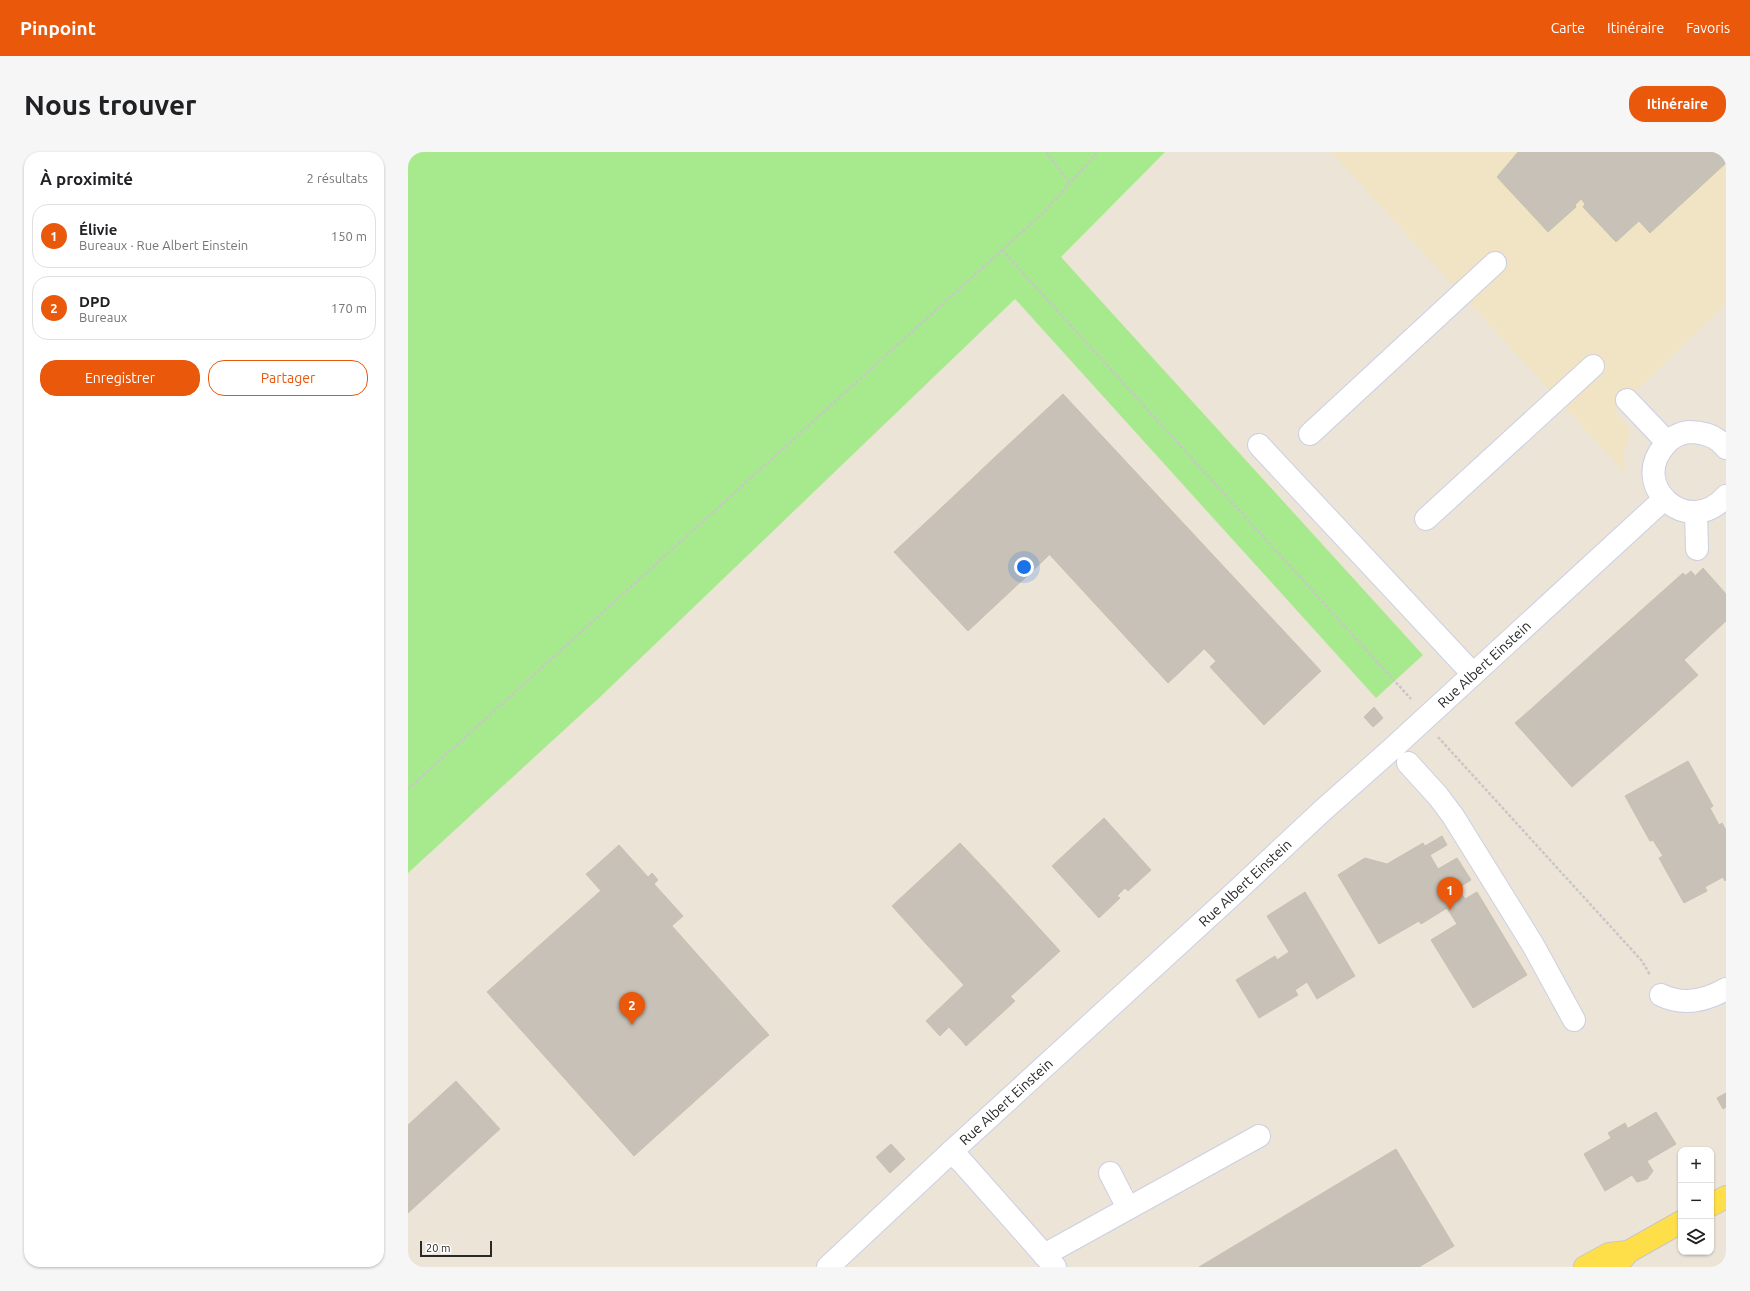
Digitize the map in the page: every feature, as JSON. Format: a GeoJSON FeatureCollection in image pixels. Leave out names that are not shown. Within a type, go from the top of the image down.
{"type":"FeatureCollection","features":[{"type":"Feature","properties":{"kind":"main road"},"geometry":{"type":"LineString","coordinates":[[1714,1203],[1726,1197]]}},
{"type":"Feature","properties":{"kind":"main road"},"geometry":{"type":"LineString","coordinates":[[1585,1267],[1609,1254],[1622,1259],[1678,1224]]}},
{"type":"Feature","properties":{"kind":"street"},"geometry":{"type":"LineString","coordinates":[[1310,434],[1495,264]]}},
{"type":"Feature","properties":{"kind":"street"},"geometry":{"type":"LineString","coordinates":[[1426,519],[1593,366]]}},
{"type":"Feature","properties":{"kind":"street"},"geometry":{"type":"LineString","coordinates":[[1627,400],[1667,442]]}},
{"type":"Feature","properties":{"kind":"street"},"geometry":{"type":"LineString","coordinates":[[1725,445],[1716,438],[1706,434],[1686,432],[1667,442],[1660,450],[1655,459],[1653,470],[1654,480],[1664,499],[1673,507],[1684,511],[1696,512],[1709,510],[1720,503],[1726,496]]}},
{"type":"Feature","properties":{"kind":"street"},"geometry":{"type":"LineString","coordinates":[[1260,445],[1472,674]]}},
{"type":"Feature","properties":{"kind":"street","name":"Rue Albert Einstein"},"geometry":{"type":"LineString","coordinates":[[828,1267],[1322,811],[1427,717],[1664,499]]}},
{"type":"Feature","properties":{"kind":"street"},"geometry":{"type":"LineString","coordinates":[[1696,512],[1697,549]]}},
{"type":"Feature","properties":{"kind":"street"},"geometry":{"type":"LineString","coordinates":[[1408,764],[1438,796],[1453,816],[1534,945],[1574,1020]]}},
{"type":"Feature","properties":{"kind":"street"},"geometry":{"type":"LineString","coordinates":[[1661,995],[1670,1000],[1687,1002],[1703,999],[1726,989]]}},
{"type":"Feature","properties":{"kind":"street"},"geometry":{"type":"LineString","coordinates":[[951,1152],[962,1162],[1050,1261],[1128,1208],[1260,1136]]}},
{"type":"Feature","properties":{"kind":"street"},"geometry":{"type":"LineString","coordinates":[[1110,1173],[1128,1208]]}},
{"type":"Feature","properties":{"kind":"path"},"geometry":{"type":"LineString","coordinates":[[1046,152],[1070,183]]}},
{"type":"Feature","properties":{"kind":"path"},"geometry":{"type":"LineString","coordinates":[[408,789],[1045,211],[1098,152]]}},
{"type":"Feature","properties":{"kind":"path"},"geometry":{"type":"LineString","coordinates":[[1002,250],[1427,717],[1436,734],[1642,961],[1661,995]]}},
{"type":"Feature","properties":{"kind":"shaded area"},"geometry":{"type":"Polygon","coordinates":[[[1331,152],[1726,152],[1726,304],[1615,411],[1626,423],[1630,432],[1624,450],[1625,473],[1331,152]]]}},
{"type":"Feature","properties":{"kind":"green space"},"geometry":{"type":"Polygon","coordinates":[[[408,152],[1165,152],[1061,257],[1423,655],[1376,698],[1015,299],[599,698],[408,873],[408,152]]]}},
{"type":"Feature","properties":{"kind":"building"},"geometry":{"type":"Polygon","coordinates":[[[1518,152],[1726,152],[1726,163],[1650,233],[1639,221],[1616,242],[1583,207],[1585,204],[1581,199],[1575,205],[1576,207],[1548,232],[1497,177],[1518,152]]]}},
{"type":"Feature","properties":{"kind":"building"},"geometry":{"type":"Polygon","coordinates":[[[1063,394],[1321,671],[1264,725],[1210,667],[1216,661],[1190,634],[1172,651],[1182,670],[1168,683],[1050,555],[1068,537],[994,458],[1063,394]]]}},
{"type":"Feature","properties":{"kind":"building"},"geometry":{"type":"Polygon","coordinates":[[[994,458],[1068,537],[1028,575],[955,495],[994,458]]]}},
{"type":"Feature","properties":{"kind":"building"},"geometry":{"type":"Polygon","coordinates":[[[955,495],[1028,575],[968,631],[894,552],[955,495]]]}},
{"type":"Feature","properties":{"kind":"building"},"geometry":{"type":"Polygon","coordinates":[[[1703,568],[1726,594],[1726,621],[1684,660],[1698,675],[1648,720],[1590,656],[1683,573],[1695,586],[1700,581],[1696,575],[1703,568]]]}},
{"type":"Feature","properties":{"kind":"building"},"geometry":{"type":"Polygon","coordinates":[[[1691,571],[1700,581],[1695,586],[1685,576],[1691,571]]]}},
{"type":"Feature","properties":{"kind":"building"},"geometry":{"type":"Polygon","coordinates":[[[1190,634],[1204,649],[1182,670],[1172,651],[1190,634]]]}},
{"type":"Feature","properties":{"kind":"building"},"geometry":{"type":"Polygon","coordinates":[[[1590,656],[1648,720],[1572,787],[1525,734],[1541,720],[1531,709],[1590,656]]]}},
{"type":"Feature","properties":{"kind":"building"},"geometry":{"type":"Polygon","coordinates":[[[1374,707],[1383,718],[1373,727],[1364,717],[1374,707]]]}},
{"type":"Feature","properties":{"kind":"building"},"geometry":{"type":"Polygon","coordinates":[[[1531,709],[1541,720],[1525,734],[1515,723],[1531,709]]]}},
{"type":"Feature","properties":{"kind":"building"},"geometry":{"type":"Polygon","coordinates":[[[1688,761],[1713,806],[1710,808],[1719,825],[1722,823],[1726,830],[1726,880],[1725,881],[1723,877],[1705,887],[1707,891],[1684,903],[1659,858],[1663,856],[1653,840],[1650,841],[1625,796],[1688,761]]]}},
{"type":"Feature","properties":{"kind":"building"},"geometry":{"type":"Polygon","coordinates":[[[1104,818],[1151,870],[1128,891],[1125,888],[1117,896],[1120,898],[1099,918],[1052,866],[1104,818]]]}},
{"type":"Feature","properties":{"kind":"building"},"geometry":{"type":"Polygon","coordinates":[[[1442,836],[1447,845],[1430,855],[1425,846],[1442,836]]]}},
{"type":"Feature","properties":{"kind":"building"},"geometry":{"type":"Polygon","coordinates":[[[960,843],[997,882],[928,946],[892,906],[960,843]]]}},
{"type":"Feature","properties":{"kind":"building"},"geometry":{"type":"Polygon","coordinates":[[[1423,843],[1438,869],[1457,858],[1471,880],[1458,888],[1465,899],[1477,892],[1527,975],[1473,1008],[1431,940],[1457,924],[1447,908],[1421,924],[1419,921],[1379,944],[1338,875],[1365,858],[1387,864],[1423,843]]]}},
{"type":"Feature","properties":{"kind":"building"},"geometry":{"type":"Polygon","coordinates":[[[619,845],[648,877],[646,879],[652,886],[654,884],[683,916],[667,930],[764,1039],[634,1156],[487,992],[605,887],[590,871],[619,845]]]}},
{"type":"Feature","properties":{"kind":"building"},"geometry":{"type":"Polygon","coordinates":[[[590,871],[605,887],[601,891],[586,874],[590,871]]]}},
{"type":"Feature","properties":{"kind":"building"},"geometry":{"type":"Polygon","coordinates":[[[652,873],[658,880],[652,886],[646,879],[652,873]]]}},
{"type":"Feature","properties":{"kind":"building"},"geometry":{"type":"Polygon","coordinates":[[[997,882],[1060,951],[962,1041],[949,1027],[940,1036],[926,1021],[964,985],[928,946],[997,882]]]}},
{"type":"Feature","properties":{"kind":"building"},"geometry":{"type":"Polygon","coordinates":[[[1305,892],[1355,976],[1317,999],[1307,982],[1295,990],[1298,995],[1259,1018],[1236,980],[1275,956],[1277,960],[1289,952],[1267,916],[1305,892]]]}},
{"type":"Feature","properties":{"kind":"building"},"geometry":{"type":"Polygon","coordinates":[[[672,926],[769,1035],[764,1039],[667,930],[672,926]]]}},
{"type":"Feature","properties":{"kind":"building"},"geometry":{"type":"Polygon","coordinates":[[[1010,996],[1015,1001],[966,1046],[962,1041],[1010,996]]]}},
{"type":"Feature","properties":{"kind":"building"},"geometry":{"type":"Polygon","coordinates":[[[456,1081],[500,1129],[408,1213],[408,1125],[456,1081]]]}},
{"type":"Feature","properties":{"kind":"building"},"geometry":{"type":"Polygon","coordinates":[[[1726,1093],[1726,1107],[1723,1109],[1717,1098],[1726,1093]]]}},
{"type":"Feature","properties":{"kind":"building"},"geometry":{"type":"Polygon","coordinates":[[[1656,1112],[1676,1144],[1647,1161],[1653,1171],[1647,1179],[1637,1182],[1632,1175],[1605,1191],[1584,1154],[1656,1112]]]}},
{"type":"Feature","properties":{"kind":"building"},"geometry":{"type":"Polygon","coordinates":[[[1625,1123],[1628,1129],[1611,1138],[1608,1133],[1625,1123]]]}},
{"type":"Feature","properties":{"kind":"building"},"geometry":{"type":"Polygon","coordinates":[[[891,1144],[905,1159],[890,1173],[876,1157],[891,1144]]]}},
{"type":"Feature","properties":{"kind":"building"},"geometry":{"type":"Polygon","coordinates":[[[1396,1149],[1454,1246],[1419,1267],[1199,1267],[1396,1149]]]}},
{"type":"Feature","properties":{"kind":"place","name":"Élivie"},"geometry":{"type":"Point","coordinates":[1450,910]}},
{"type":"Feature","properties":{"kind":"place","name":"DPD"},"geometry":{"type":"Point","coordinates":[632,1025]}}]}
